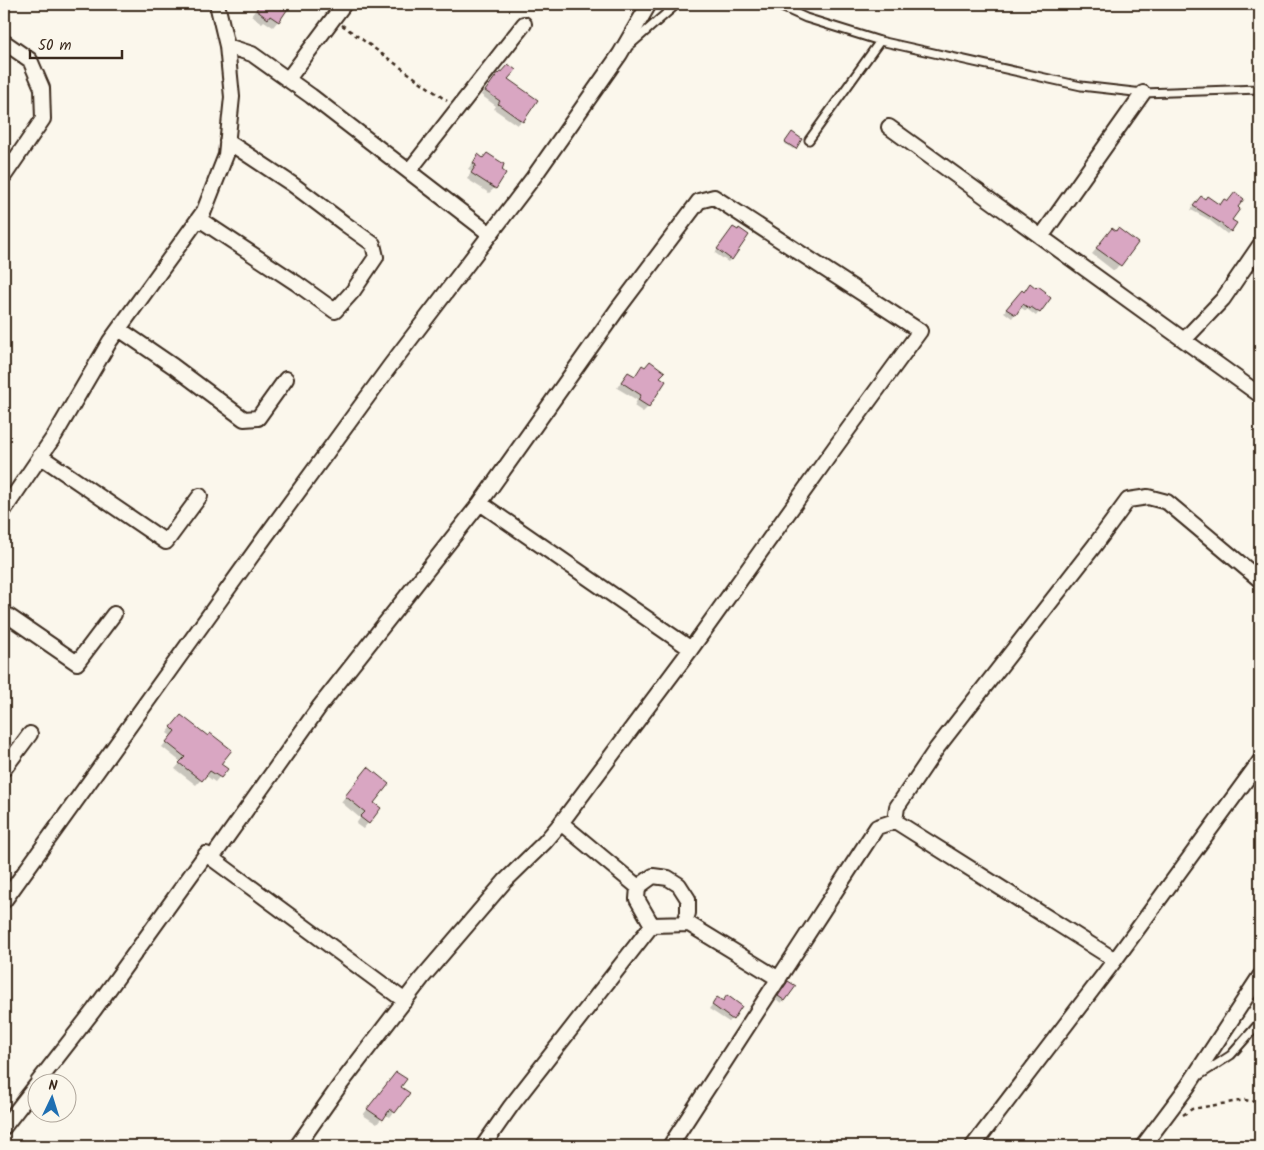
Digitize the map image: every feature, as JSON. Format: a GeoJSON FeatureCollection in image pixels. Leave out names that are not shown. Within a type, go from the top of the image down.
{"type":"FeatureCollection","features":[{"type":"Feature","properties":{"kind":"street"},"geometry":{"type":"LineString","coordinates":[[4,510],[55,435],[110,341],[204,211],[226,155],[232,98],[227,46],[217,4]]}},
{"type":"Feature","properties":{"kind":"street"},"geometry":{"type":"LineString","coordinates":[[288,79],[344,4]]}},
{"type":"Feature","properties":{"kind":"street"},"geometry":{"type":"LineString","coordinates":[[4,901],[390,366],[533,178],[620,54],[649,4]]}},
{"type":"Feature","properties":{"kind":"street"},"geometry":{"type":"LineString","coordinates":[[409,171],[524,24]]}},
{"type":"Feature","properties":{"kind":"street"},"geometry":{"type":"LineString","coordinates":[[4,42],[30,60],[42,88],[43,119],[4,176]]}},
{"type":"Feature","properties":{"kind":"street"},"geometry":{"type":"LineString","coordinates":[[227,46],[252,54],[288,79],[490,234]]}},
{"type":"Feature","properties":{"kind":"street"},"geometry":{"type":"LineString","coordinates":[[1041,237],[1143,94]]}},
{"type":"Feature","properties":{"kind":"street"},"geometry":{"type":"LineString","coordinates":[[889,127],[1260,395]]}},
{"type":"Feature","properties":{"kind":"street"},"geometry":{"type":"LineString","coordinates":[[198,218],[335,311],[353,291],[376,257],[373,244],[292,184],[227,141]]}},
{"type":"Feature","properties":{"kind":"street"},"geometry":{"type":"LineString","coordinates":[[212,858],[320,706],[480,503],[617,310],[698,202],[714,197],[920,331],[690,649],[560,823],[545,842],[505,881],[422,978],[340,1085],[297,1146]]}},
{"type":"Feature","properties":{"kind":"street"},"geometry":{"type":"LineString","coordinates":[[1184,340],[1223,299],[1260,245]]}},
{"type":"Feature","properties":{"kind":"street"},"geometry":{"type":"LineString","coordinates":[[119,329],[174,366],[244,419],[258,418],[286,379]]}},
{"type":"Feature","properties":{"kind":"street"},"geometry":{"type":"LineString","coordinates":[[40,456],[166,542],[200,496]]}},
{"type":"Feature","properties":{"kind":"street"},"geometry":{"type":"LineString","coordinates":[[895,821],[897,807],[937,748],[1128,500],[1148,497],[1167,502],[1260,580]]}},
{"type":"Feature","properties":{"kind":"street"},"geometry":{"type":"LineString","coordinates":[[480,503],[690,649]]}},
{"type":"Feature","properties":{"kind":"street"},"geometry":{"type":"LineString","coordinates":[[4,613],[77,663],[114,614]]}},
{"type":"Feature","properties":{"kind":"street"},"geometry":{"type":"LineString","coordinates":[[4,770],[30,734]]}},
{"type":"Feature","properties":{"kind":"street"},"geometry":{"type":"LineString","coordinates":[[973,1146],[1115,960],[1260,761]]}},
{"type":"Feature","properties":{"kind":"street"},"geometry":{"type":"LineString","coordinates":[[895,821],[1115,960]]}},
{"type":"Feature","properties":{"kind":"street"},"geometry":{"type":"LineString","coordinates":[[670,1146],[878,827],[895,821]]}},
{"type":"Feature","properties":{"kind":"street"},"geometry":{"type":"LineString","coordinates":[[560,823],[638,887]]}},
{"type":"Feature","properties":{"kind":"street"},"geometry":{"type":"LineString","coordinates":[[46,1072],[94,1010],[206,854],[405,1001]]}},
{"type":"Feature","properties":{"kind":"street"},"geometry":{"type":"LineString","coordinates":[[652,925],[637,899],[638,887],[653,876],[668,878],[679,885],[688,898],[688,913],[684,924]]}},
{"type":"Feature","properties":{"kind":"street"},"geometry":{"type":"LineString","coordinates":[[652,925],[689,924],[779,979]]}},
{"type":"Feature","properties":{"kind":"street"},"geometry":{"type":"LineString","coordinates":[[483,1146],[652,925]]}},
{"type":"Feature","properties":{"kind":"street"},"geometry":{"type":"LineString","coordinates":[[1143,1146],[1193,1079],[1260,976]]}},
{"type":"Feature","properties":{"kind":"street"},"geometry":{"type":"LineString","coordinates":[[4,1127],[28,1096]]}},
{"type":"Feature","properties":{"kind":"lane"},"geometry":{"type":"LineString","coordinates":[[620,54],[677,4]]}},
{"type":"Feature","properties":{"kind":"lane"},"geometry":{"type":"LineString","coordinates":[[775,4],[806,18],[880,41],[1081,86],[1143,94],[1260,89]]}},
{"type":"Feature","properties":{"kind":"lane"},"geometry":{"type":"LineString","coordinates":[[809,140],[880,41]]}},
{"type":"Feature","properties":{"kind":"lane"},"geometry":{"type":"LineString","coordinates":[[1193,1079],[1231,1055],[1260,1022]]}},
{"type":"Feature","properties":{"kind":"path"},"geometry":{"type":"LineString","coordinates":[[333,18],[458,109]]}},
{"type":"Feature","properties":{"kind":"path"},"geometry":{"type":"LineString","coordinates":[[1177,1120],[1192,1109],[1245,1100],[1260,1103]]}},
{"type":"Feature","properties":{"kind":"building"},"geometry":{"type":"Polygon","coordinates":[[[260,4],[291,4],[279,22],[270,16],[268,19],[256,10],[260,4]]]}},
{"type":"Feature","properties":{"kind":"building"},"geometry":{"type":"Polygon","coordinates":[[[508,64],[516,70],[508,79],[538,100],[523,122],[498,104],[500,101],[485,91],[498,73],[508,64]]]}},
{"type":"Feature","properties":{"kind":"building"},"geometry":{"type":"Polygon","coordinates":[[[792,132],[802,139],[796,149],[785,142],[792,132]]]}},
{"type":"Feature","properties":{"kind":"building"},"geometry":{"type":"Polygon","coordinates":[[[487,153],[504,164],[502,170],[506,173],[496,189],[471,173],[476,165],[473,163],[478,154],[483,158],[487,153]]]}},
{"type":"Feature","properties":{"kind":"building"},"geometry":{"type":"Polygon","coordinates":[[[1235,192],[1244,199],[1232,220],[1237,223],[1231,232],[1193,206],[1201,196],[1205,199],[1207,196],[1220,205],[1224,199],[1228,201],[1235,192]]]}},
{"type":"Feature","properties":{"kind":"building"},"geometry":{"type":"Polygon","coordinates":[[[733,227],[738,230],[739,228],[749,235],[732,260],[717,249],[733,227]]]}},
{"type":"Feature","properties":{"kind":"building"},"geometry":{"type":"Polygon","coordinates":[[[1112,228],[1116,231],[1118,228],[1138,243],[1121,266],[1096,248],[1112,228]]]}},
{"type":"Feature","properties":{"kind":"building"},"geometry":{"type":"Polygon","coordinates":[[[1030,283],[1036,288],[1038,286],[1051,298],[1040,313],[1023,304],[1016,315],[1006,309],[1022,290],[1024,292],[1030,283]]]}},
{"type":"Feature","properties":{"kind":"building"},"geometry":{"type":"Polygon","coordinates":[[[650,361],[665,372],[660,377],[666,381],[649,407],[638,400],[641,395],[621,382],[628,372],[635,376],[642,365],[645,367],[650,361]]]}},
{"type":"Feature","properties":{"kind":"building"},"geometry":{"type":"Polygon","coordinates":[[[181,715],[208,736],[210,733],[232,750],[221,764],[228,769],[221,778],[210,771],[202,781],[179,763],[185,757],[166,742],[175,731],[171,727],[181,715]]]}},
{"type":"Feature","properties":{"kind":"building"},"geometry":{"type":"Polygon","coordinates":[[[368,767],[389,784],[374,803],[381,808],[369,824],[360,817],[365,812],[345,796],[368,767]]]}},
{"type":"Feature","properties":{"kind":"building"},"geometry":{"type":"Polygon","coordinates":[[[788,981],[796,986],[785,1001],[778,996],[788,981]]]}},
{"type":"Feature","properties":{"kind":"building"},"geometry":{"type":"Polygon","coordinates":[[[727,995],[742,1006],[733,1020],[712,1005],[717,997],[723,1001],[727,995]]]}},
{"type":"Feature","properties":{"kind":"building"},"geometry":{"type":"Polygon","coordinates":[[[396,1072],[407,1079],[401,1087],[410,1093],[395,1113],[390,1109],[383,1120],[367,1109],[396,1072]]]}}]}
